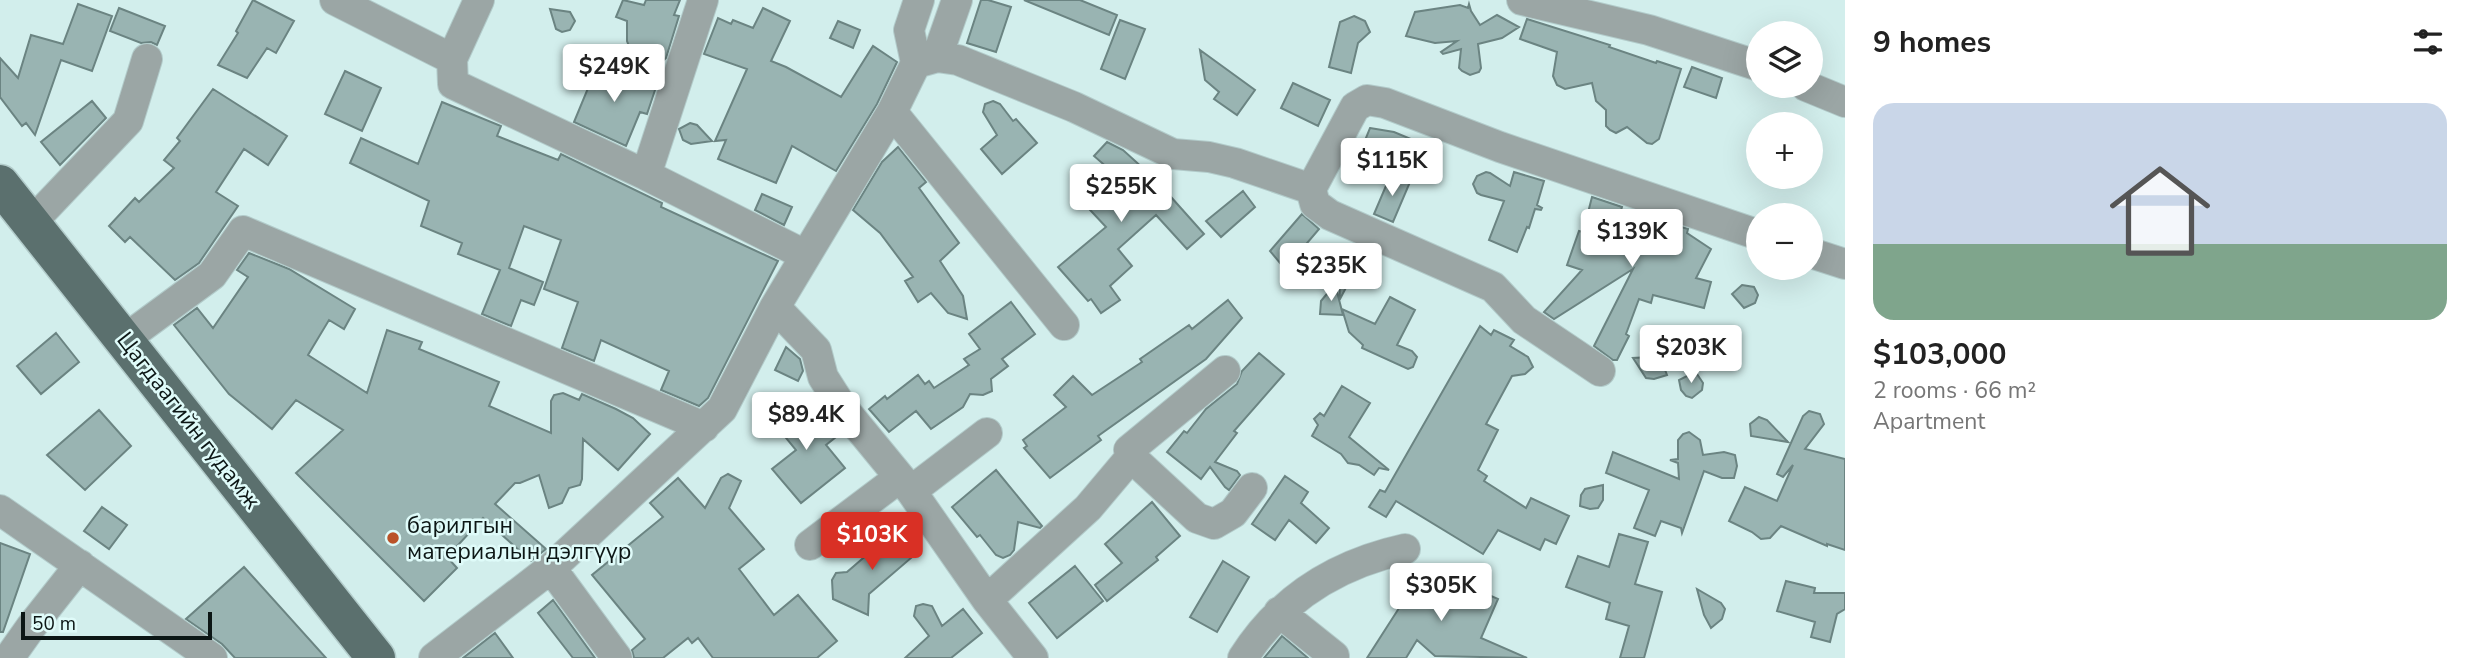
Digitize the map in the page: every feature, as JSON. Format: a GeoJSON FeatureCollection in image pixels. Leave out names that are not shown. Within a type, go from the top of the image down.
{"type":"FeatureCollection","features":[{"type":"Feature","properties":{"kind":"main road","name":"Цагдаагийн гудамж"},"geometry":{"type":"LineString","coordinates":[[0,184],[376,658]]}},
{"type":"Feature","properties":{"kind":"street"},"geometry":{"type":"LineString","coordinates":[[335,0],[452,59]]}},
{"type":"Feature","properties":{"kind":"street"},"geometry":{"type":"LineString","coordinates":[[479,0],[452,59],[453,84],[646,175],[805,255]]}},
{"type":"Feature","properties":{"kind":"street"},"geometry":{"type":"LineString","coordinates":[[646,175],[703,0]]}},
{"type":"Feature","properties":{"kind":"street"},"geometry":{"type":"LineString","coordinates":[[919,0],[909,30],[927,60]]}},
{"type":"Feature","properties":{"kind":"street"},"geometry":{"type":"LineString","coordinates":[[433,658],[551,568],[722,409],[775,307],[892,112],[927,60],[957,0]]}},
{"type":"Feature","properties":{"kind":"street"},"geometry":{"type":"LineString","coordinates":[[1522,0],[1649,30],[1746,62]]}},
{"type":"Feature","properties":{"kind":"street"},"geometry":{"type":"LineString","coordinates":[[31,223],[128,121],[146,60]]}},
{"type":"Feature","properties":{"kind":"street"},"geometry":{"type":"LineString","coordinates":[[927,60],[958,60],[1074,107],[1173,154],[1209,157],[1235,163],[1311,189]]}},
{"type":"Feature","properties":{"kind":"street"},"geometry":{"type":"LineString","coordinates":[[1823,93],[1845,102]]}},
{"type":"Feature","properties":{"kind":"street"},"geometry":{"type":"LineString","coordinates":[[1600,371],[1524,320],[1493,286],[1330,215],[1315,204],[1311,189],[1355,107],[1367,100],[1385,103],[1500,147],[1746,231]]}},
{"type":"Feature","properties":{"kind":"street"},"geometry":{"type":"LineString","coordinates":[[892,112],[1064,326]]}},
{"type":"Feature","properties":{"kind":"street"},"geometry":{"type":"LineString","coordinates":[[125,339],[212,275],[243,231],[704,427]]}},
{"type":"Feature","properties":{"kind":"street"},"geometry":{"type":"LineString","coordinates":[[1823,257],[1845,264]]}},
{"type":"Feature","properties":{"kind":"street"},"geometry":{"type":"LineString","coordinates":[[775,307],[816,350],[823,377],[842,407],[905,485],[987,600],[1033,658]]}},
{"type":"Feature","properties":{"kind":"street"},"geometry":{"type":"LineString","coordinates":[[1225,371],[1129,450],[1130,457],[1197,518],[1214,524],[1233,513],[1252,488]]}},
{"type":"Feature","properties":{"kind":"street"},"geometry":{"type":"LineString","coordinates":[[810,545],[987,433]]}},
{"type":"Feature","properties":{"kind":"street"},"geometry":{"type":"LineString","coordinates":[[987,600],[1088,508],[1130,457]]}},
{"type":"Feature","properties":{"kind":"street"},"geometry":{"type":"LineString","coordinates":[[0,510],[212,658]]}},
{"type":"Feature","properties":{"kind":"street"},"geometry":{"type":"LineString","coordinates":[[1243,658],[1279,612],[1329,575],[1405,549]]}},
{"type":"Feature","properties":{"kind":"street"},"geometry":{"type":"LineString","coordinates":[[9,658],[30,627],[80,565]]}},
{"type":"Feature","properties":{"kind":"street"},"geometry":{"type":"LineString","coordinates":[[551,568],[617,658]]}},
{"type":"Feature","properties":{"kind":"street"},"geometry":{"type":"LineString","coordinates":[[1279,612],[1334,656]]}},
{"type":"Feature","properties":{"kind":"building"},"geometry":{"type":"Polygon","coordinates":[[[253,0],[294,21],[276,53],[267,48],[247,78],[218,65],[238,33],[236,31],[253,0]]]}},
{"type":"Feature","properties":{"kind":"building"},"geometry":{"type":"Polygon","coordinates":[[[623,0],[644,5],[646,0],[680,0],[674,15],[679,16],[666,58],[642,80],[627,41],[627,21],[616,17],[623,0]]]}},
{"type":"Feature","properties":{"kind":"building"},"geometry":{"type":"Polygon","coordinates":[[[981,0],[1011,7],[996,52],[967,43],[981,0]]]}},
{"type":"Feature","properties":{"kind":"building"},"geometry":{"type":"Polygon","coordinates":[[[1024,0],[1080,0],[1117,15],[1109,35],[1024,0]]]}},
{"type":"Feature","properties":{"kind":"building"},"geometry":{"type":"Polygon","coordinates":[[[78,4],[112,16],[92,71],[61,60],[35,135],[26,123],[22,126],[0,97],[0,58],[18,78],[31,35],[63,44],[78,4]]]}},
{"type":"Feature","properties":{"kind":"building"},"geometry":{"type":"Polygon","coordinates":[[[1469,4],[1480,25],[1497,15],[1519,27],[1502,38],[1478,44],[1481,68],[1479,72],[1470,75],[1459,68],[1461,49],[1443,54],[1441,52],[1457,41],[1435,43],[1406,36],[1415,12],[1460,5],[1468,8],[1469,4]]]}},
{"type":"Feature","properties":{"kind":"building"},"geometry":{"type":"Polygon","coordinates":[[[119,8],[165,26],[157,45],[151,42],[141,43],[110,31],[119,8]]]}},
{"type":"Feature","properties":{"kind":"building"},"geometry":{"type":"Polygon","coordinates":[[[763,8],[790,21],[771,61],[841,97],[873,46],[897,62],[877,104],[836,171],[792,146],[776,183],[718,159],[726,140],[715,141],[747,69],[704,54],[718,18],[731,24],[733,20],[753,28],[763,8]]]}},
{"type":"Feature","properties":{"kind":"building"},"geometry":{"type":"Polygon","coordinates":[[[550,9],[570,12],[575,21],[570,30],[562,32],[556,29],[550,9]]]}},
{"type":"Feature","properties":{"kind":"building"},"geometry":{"type":"Polygon","coordinates":[[[1354,16],[1365,21],[1370,32],[1358,43],[1351,73],[1329,67],[1340,22],[1354,16]]]}},
{"type":"Feature","properties":{"kind":"building"},"geometry":{"type":"Polygon","coordinates":[[[1527,19],[1681,69],[1659,139],[1652,144],[1627,127],[1616,133],[1610,130],[1606,126],[1606,110],[1596,101],[1592,83],[1565,89],[1557,85],[1553,76],[1557,52],[1520,39],[1527,19]]]}},
{"type":"Feature","properties":{"kind":"building"},"geometry":{"type":"Polygon","coordinates":[[[1120,20],[1145,29],[1125,79],[1101,69],[1120,20]]]}},
{"type":"Feature","properties":{"kind":"building"},"geometry":{"type":"Polygon","coordinates":[[[838,21],[860,30],[853,48],[830,38],[838,21]]]}},
{"type":"Feature","properties":{"kind":"building"},"geometry":{"type":"Polygon","coordinates":[[[1200,50],[1255,90],[1237,115],[1214,99],[1219,92],[1205,80],[1200,50]]]}},
{"type":"Feature","properties":{"kind":"building"},"geometry":{"type":"Polygon","coordinates":[[[598,64],[656,87],[647,114],[640,112],[626,146],[574,122],[598,64]]]}},
{"type":"Feature","properties":{"kind":"building"},"geometry":{"type":"Polygon","coordinates":[[[1692,67],[1722,78],[1716,98],[1684,87],[1692,67]]]}},
{"type":"Feature","properties":{"kind":"building"},"geometry":{"type":"Polygon","coordinates":[[[345,71],[381,88],[362,131],[325,114],[345,71]]]}},
{"type":"Feature","properties":{"kind":"building"},"geometry":{"type":"Polygon","coordinates":[[[1293,83],[1330,100],[1318,126],[1281,108],[1293,83]]]}},
{"type":"Feature","properties":{"kind":"building"},"geometry":{"type":"Polygon","coordinates":[[[213,89],[287,136],[268,165],[244,149],[216,192],[238,206],[199,263],[175,280],[130,237],[125,242],[109,226],[135,198],[139,202],[174,168],[164,160],[180,141],[177,138],[213,89]]]}},
{"type":"Feature","properties":{"kind":"building"},"geometry":{"type":"Polygon","coordinates":[[[92,101],[106,118],[60,165],[41,142],[92,101]]]}},
{"type":"Feature","properties":{"kind":"building"},"geometry":{"type":"Polygon","coordinates":[[[993,101],[1000,104],[1013,121],[1016,119],[1037,143],[1002,174],[981,149],[997,135],[983,112],[985,104],[993,101]]]}},
{"type":"Feature","properties":{"kind":"building"},"geometry":{"type":"Polygon","coordinates":[[[442,102],[501,126],[497,136],[558,160],[561,154],[662,203],[661,207],[778,261],[708,398],[699,406],[661,390],[669,371],[601,340],[594,361],[562,348],[578,302],[544,289],[561,240],[524,226],[509,268],[543,282],[534,305],[521,300],[511,326],[482,314],[500,270],[458,254],[462,243],[421,226],[429,201],[350,163],[361,138],[418,164],[442,102]]]}},
{"type":"Feature","properties":{"kind":"building"},"geometry":{"type":"Polygon","coordinates":[[[690,123],[697,125],[712,141],[691,144],[683,140],[679,129],[690,123]]]}},
{"type":"Feature","properties":{"kind":"building"},"geometry":{"type":"Polygon","coordinates":[[[1370,128],[1394,132],[1423,144],[1416,164],[1361,150],[1370,128]]]}},
{"type":"Feature","properties":{"kind":"building"},"geometry":{"type":"Polygon","coordinates":[[[1107,142],[1123,150],[1155,179],[1204,234],[1187,249],[1156,215],[1118,249],[1132,266],[1110,286],[1120,300],[1101,313],[1091,299],[1088,301],[1058,267],[1106,227],[1078,197],[1109,169],[1094,156],[1107,142]]]}},
{"type":"Feature","properties":{"kind":"building"},"geometry":{"type":"Polygon","coordinates":[[[898,147],[926,182],[919,188],[959,243],[940,261],[963,296],[967,319],[948,313],[931,293],[918,302],[905,281],[913,277],[880,233],[853,210],[882,162],[898,147]]]}},
{"type":"Feature","properties":{"kind":"building"},"geometry":{"type":"Polygon","coordinates":[[[1486,172],[1510,186],[1514,172],[1544,181],[1537,205],[1542,208],[1535,209],[1517,252],[1489,240],[1504,201],[1477,193],[1473,184],[1477,176],[1486,172]]]}},
{"type":"Feature","properties":{"kind":"building"},"geometry":{"type":"Polygon","coordinates":[[[1391,174],[1410,182],[1393,222],[1374,214],[1391,174]]]}},
{"type":"Feature","properties":{"kind":"building"},"geometry":{"type":"Polygon","coordinates":[[[1243,191],[1255,207],[1221,237],[1206,221],[1243,191]]]}},
{"type":"Feature","properties":{"kind":"building"},"geometry":{"type":"Polygon","coordinates":[[[762,194],[792,207],[784,225],[755,210],[762,194]]]}},
{"type":"Feature","properties":{"kind":"building"},"geometry":{"type":"Polygon","coordinates":[[[1592,197],[1622,207],[1618,221],[1657,233],[1661,221],[1688,229],[1687,233],[1711,249],[1696,278],[1711,282],[1704,308],[1653,295],[1651,303],[1639,299],[1626,334],[1629,336],[1617,360],[1594,346],[1633,269],[1554,319],[1544,312],[1582,270],[1567,265],[1579,231],[1583,232],[1592,197]]]}},
{"type":"Feature","properties":{"kind":"building"},"geometry":{"type":"Polygon","coordinates":[[[1302,214],[1319,229],[1285,269],[1270,251],[1302,214]]]}},
{"type":"Feature","properties":{"kind":"building"},"geometry":{"type":"Polygon","coordinates":[[[1351,250],[1360,261],[1340,299],[1338,254],[1351,250]]]}},
{"type":"Feature","properties":{"kind":"building"},"geometry":{"type":"Polygon","coordinates":[[[249,253],[289,269],[355,309],[344,329],[329,320],[308,355],[367,393],[387,330],[422,342],[419,349],[499,382],[489,406],[551,433],[551,401],[554,395],[563,393],[579,400],[582,394],[616,409],[633,418],[650,434],[618,470],[583,439],[580,485],[569,488],[562,503],[549,508],[539,475],[515,483],[495,504],[546,549],[531,561],[483,518],[447,557],[457,568],[424,601],[296,473],[343,430],[296,400],[272,429],[229,394],[174,325],[197,308],[213,328],[248,277],[237,270],[249,253]]]}},
{"type":"Feature","properties":{"kind":"building"},"geometry":{"type":"Polygon","coordinates":[[[1335,284],[1343,315],[1320,314],[1321,301],[1335,284]]]}},
{"type":"Feature","properties":{"kind":"building"},"geometry":{"type":"Polygon","coordinates":[[[1742,285],[1754,287],[1758,295],[1755,303],[1744,308],[1732,294],[1742,285]]]}},
{"type":"Feature","properties":{"kind":"building"},"geometry":{"type":"Polygon","coordinates":[[[1390,297],[1415,310],[1397,345],[1412,351],[1417,357],[1413,367],[1408,369],[1362,348],[1363,345],[1349,332],[1342,309],[1375,324],[1390,297]]]}},
{"type":"Feature","properties":{"kind":"building"},"geometry":{"type":"Polygon","coordinates":[[[1228,300],[1242,318],[1206,359],[1098,436],[1101,440],[1050,478],[1024,448],[1027,446],[1023,440],[1066,407],[1054,395],[1073,376],[1092,395],[1142,362],[1140,359],[1189,325],[1192,329],[1228,300]]]}},
{"type":"Feature","properties":{"kind":"building"},"geometry":{"type":"Polygon","coordinates":[[[1011,302],[1035,334],[1002,359],[1008,366],[991,379],[992,391],[983,395],[970,394],[963,407],[931,429],[916,411],[889,432],[869,409],[918,375],[925,384],[929,381],[934,388],[969,365],[964,359],[980,349],[969,334],[1011,302]]]}},
{"type":"Feature","properties":{"kind":"building"},"geometry":{"type":"Polygon","coordinates":[[[1480,326],[1491,335],[1494,330],[1514,340],[1510,346],[1528,357],[1533,367],[1525,374],[1512,376],[1486,424],[1498,430],[1478,470],[1487,476],[1484,481],[1526,508],[1531,498],[1569,516],[1556,544],[1545,539],[1540,550],[1498,530],[1483,554],[1396,501],[1386,517],[1369,507],[1380,490],[1385,492],[1480,326]]]}},
{"type":"Feature","properties":{"kind":"building"},"geometry":{"type":"Polygon","coordinates":[[[56,333],[79,362],[41,394],[17,366],[56,333]]]}},
{"type":"Feature","properties":{"kind":"building"},"geometry":{"type":"Polygon","coordinates":[[[786,347],[800,359],[803,371],[798,381],[775,370],[786,347]]]}},
{"type":"Feature","properties":{"kind":"building"},"geometry":{"type":"Polygon","coordinates":[[[1259,353],[1284,374],[1234,431],[1237,433],[1215,462],[1237,471],[1240,475],[1229,490],[1210,467],[1201,479],[1167,452],[1206,409],[1237,384],[1242,371],[1259,353]]]}},
{"type":"Feature","properties":{"kind":"building"},"geometry":{"type":"Polygon","coordinates":[[[1653,357],[1662,362],[1667,375],[1654,379],[1646,378],[1633,358],[1653,357]]]}},
{"type":"Feature","properties":{"kind":"building"},"geometry":{"type":"Polygon","coordinates":[[[1697,374],[1703,383],[1702,390],[1692,398],[1686,396],[1681,390],[1679,380],[1697,374]]]}},
{"type":"Feature","properties":{"kind":"building"},"geometry":{"type":"Polygon","coordinates":[[[1342,386],[1370,403],[1349,437],[1389,470],[1379,468],[1374,475],[1359,465],[1348,463],[1341,454],[1312,436],[1318,425],[1314,419],[1320,413],[1324,416],[1342,386]]]}},
{"type":"Feature","properties":{"kind":"building"},"geometry":{"type":"Polygon","coordinates":[[[789,399],[812,427],[828,417],[841,433],[826,445],[845,468],[801,503],[772,469],[796,450],[768,416],[789,399]]]}},
{"type":"Feature","properties":{"kind":"building"},"geometry":{"type":"Polygon","coordinates":[[[99,410],[131,446],[85,490],[47,455],[99,410]]]}},
{"type":"Feature","properties":{"kind":"building"},"geometry":{"type":"Polygon","coordinates":[[[1809,411],[1820,414],[1824,424],[1805,449],[1845,459],[1845,550],[1827,546],[1781,526],[1770,538],[1761,539],[1729,521],[1745,487],[1777,501],[1793,465],[1783,477],[1777,474],[1803,416],[1809,411]]]}},
{"type":"Feature","properties":{"kind":"building"},"geometry":{"type":"Polygon","coordinates":[[[1759,417],[1767,420],[1788,442],[1751,436],[1750,424],[1759,417]]]}},
{"type":"Feature","properties":{"kind":"building"},"geometry":{"type":"Polygon","coordinates":[[[1689,432],[1700,440],[1703,455],[1724,452],[1735,455],[1737,466],[1734,478],[1722,478],[1704,471],[1682,533],[1681,528],[1661,521],[1655,536],[1634,528],[1649,490],[1606,473],[1613,452],[1679,479],[1678,463],[1670,460],[1678,459],[1678,440],[1689,432]]]}},
{"type":"Feature","properties":{"kind":"building"},"geometry":{"type":"Polygon","coordinates":[[[996,470],[1042,526],[1040,528],[1018,522],[1014,550],[1003,558],[996,555],[980,535],[977,537],[952,507],[996,470]]]}},
{"type":"Feature","properties":{"kind":"building"},"geometry":{"type":"Polygon","coordinates":[[[728,474],[741,481],[729,508],[764,549],[739,569],[774,615],[798,595],[837,641],[817,658],[713,658],[698,638],[692,643],[688,638],[663,658],[634,658],[632,650],[645,639],[592,575],[663,517],[650,503],[678,478],[705,508],[721,478],[728,474]]]}},
{"type":"Feature","properties":{"kind":"building"},"geometry":{"type":"Polygon","coordinates":[[[1285,476],[1308,492],[1301,503],[1329,528],[1316,543],[1289,520],[1275,540],[1252,524],[1285,476]]]}},
{"type":"Feature","properties":{"kind":"building"},"geometry":{"type":"Polygon","coordinates":[[[1603,485],[1603,500],[1598,508],[1580,506],[1581,495],[1585,489],[1603,485]]]}},
{"type":"Feature","properties":{"kind":"building"},"geometry":{"type":"Polygon","coordinates":[[[1152,502],[1180,536],[1156,557],[1158,560],[1107,601],[1095,585],[1122,563],[1105,544],[1152,502]]]}},
{"type":"Feature","properties":{"kind":"building"},"geometry":{"type":"Polygon","coordinates":[[[102,507],[127,525],[109,549],[84,531],[102,507]]]}},
{"type":"Feature","properties":{"kind":"building"},"geometry":{"type":"Polygon","coordinates":[[[898,528],[918,552],[869,594],[868,615],[833,599],[832,580],[836,573],[847,572],[898,528]]]}},
{"type":"Feature","properties":{"kind":"building"},"geometry":{"type":"Polygon","coordinates":[[[1619,534],[1648,542],[1635,584],[1662,592],[1644,658],[1620,658],[1629,626],[1606,619],[1610,603],[1566,587],[1578,556],[1609,567],[1619,534]]]}},
{"type":"Feature","properties":{"kind":"building"},"geometry":{"type":"Polygon","coordinates":[[[0,543],[30,554],[3,632],[0,632],[0,543]]]}},
{"type":"Feature","properties":{"kind":"building"},"geometry":{"type":"Polygon","coordinates":[[[1223,561],[1249,577],[1217,632],[1190,617],[1223,561]]]}},
{"type":"Feature","properties":{"kind":"building"},"geometry":{"type":"Polygon","coordinates":[[[1075,566],[1103,601],[1057,638],[1029,603],[1075,566]]]}},
{"type":"Feature","properties":{"kind":"building"},"geometry":{"type":"Polygon","coordinates":[[[244,567],[326,658],[235,658],[222,644],[186,619],[244,567]]]}},
{"type":"Feature","properties":{"kind":"building"},"geometry":{"type":"Polygon","coordinates":[[[1427,569],[1467,594],[1471,587],[1498,599],[1481,638],[1527,658],[1435,656],[1417,640],[1406,658],[1367,658],[1427,569]]]}},
{"type":"Feature","properties":{"kind":"building"},"geometry":{"type":"Polygon","coordinates":[[[1786,581],[1815,588],[1814,593],[1845,593],[1845,609],[1837,614],[1830,642],[1811,637],[1815,622],[1777,611],[1786,581]]]}},
{"type":"Feature","properties":{"kind":"building"},"geometry":{"type":"Polygon","coordinates":[[[1697,589],[1721,603],[1725,609],[1722,619],[1711,628],[1704,615],[1697,589]]]}},
{"type":"Feature","properties":{"kind":"building"},"geometry":{"type":"Polygon","coordinates":[[[553,600],[595,658],[573,658],[538,613],[553,600]]]}},
{"type":"Feature","properties":{"kind":"building"},"geometry":{"type":"Polygon","coordinates":[[[916,606],[932,606],[942,626],[963,609],[982,633],[951,658],[905,658],[929,636],[914,616],[916,606]]]}},
{"type":"Feature","properties":{"kind":"building"},"geometry":{"type":"Polygon","coordinates":[[[495,633],[513,658],[463,658],[495,633]]]}},
{"type":"Feature","properties":{"kind":"building"},"geometry":{"type":"Polygon","coordinates":[[[1282,636],[1308,658],[1264,658],[1282,636]]]}},
{"type":"Feature","properties":{"kind":"place","name":"барилгын материалын дэлгүүр"},"geometry":{"type":"Point","coordinates":[393,538]}}]}
